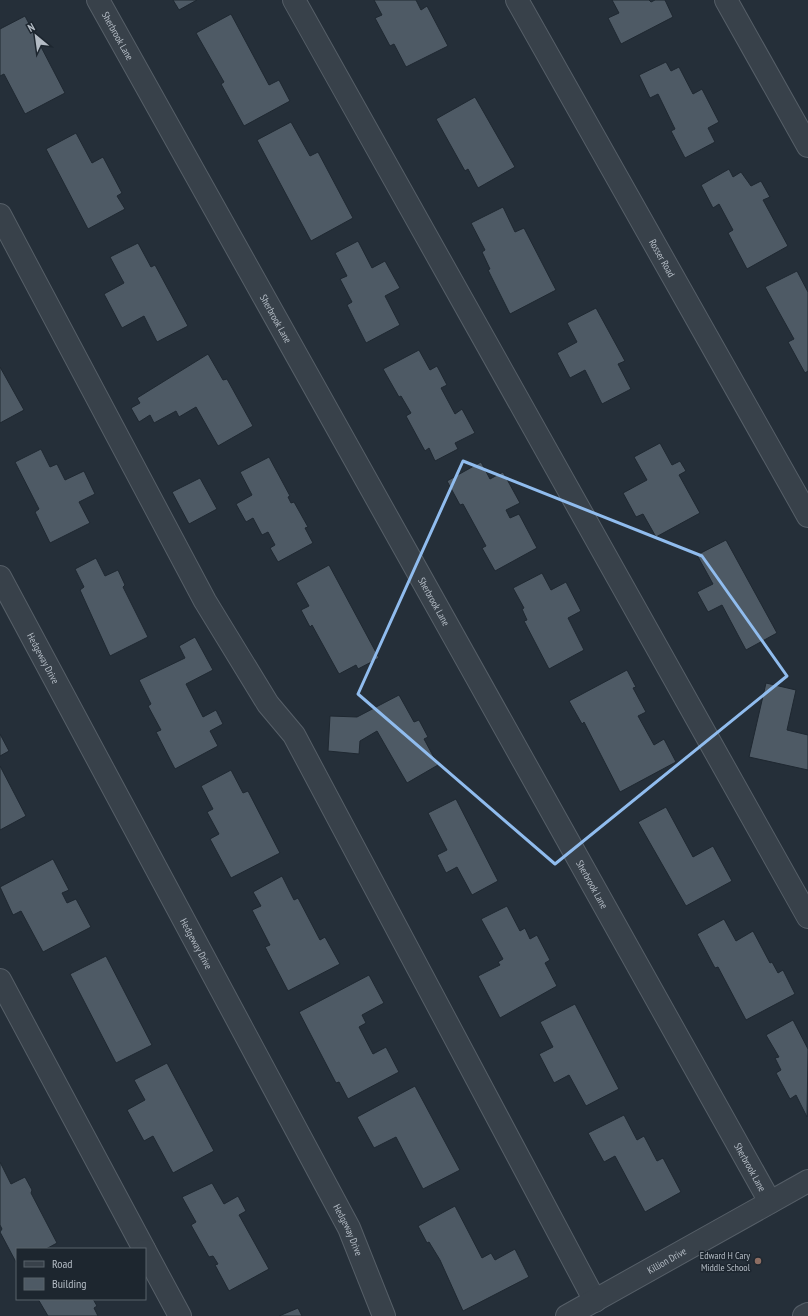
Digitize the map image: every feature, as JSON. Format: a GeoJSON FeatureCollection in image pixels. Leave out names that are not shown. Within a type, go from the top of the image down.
{"type":"FeatureCollection","features":[{"type":"Feature","properties":{"kind":"street","name":"Sherbrook Lane"},"geometry":{"type":"LineString","coordinates":[[98,0],[770,1202]]}},
{"type":"Feature","properties":{"kind":"street"},"geometry":{"type":"LineString","coordinates":[[294,0],[808,917]]}},
{"type":"Feature","properties":{"kind":"street","name":"Rosser Road"},"geometry":{"type":"LineString","coordinates":[[517,0],[808,516]]}},
{"type":"Feature","properties":{"kind":"street"},"geometry":{"type":"LineString","coordinates":[[726,0],[808,146]]}},
{"type":"Feature","properties":{"kind":"street"},"geometry":{"type":"LineString","coordinates":[[0,216],[206,600],[268,704],[294,735],[595,1301]]}},
{"type":"Feature","properties":{"kind":"street","name":"Hedgeway Drive"},"geometry":{"type":"LineString","coordinates":[[0,577],[349,1228],[384,1316]]}},
{"type":"Feature","properties":{"kind":"street"},"geometry":{"type":"LineString","coordinates":[[0,980],[143,1248]]}},
{"type":"Feature","properties":{"kind":"street","name":"Killion Drive"},"geometry":{"type":"LineString","coordinates":[[567,1316],[808,1181]]}},
{"type":"Feature","properties":{"kind":"street"},"geometry":{"type":"LineString","coordinates":[[146,1254],[180,1316]]}},
{"type":"Feature","properties":{"kind":"street"},"geometry":{"type":"LineString","coordinates":[[804,1316],[808,1314]]}},
{"type":"Feature","properties":{"kind":"highlighted area"},"geometry":{"type":"Polygon","coordinates":[[[463,461],[702,556],[787,676],[555,864],[358,694],[463,461]]]}},
{"type":"Feature","properties":{"kind":"building"},"geometry":{"type":"Polygon","coordinates":[[[173,0],[197,0],[179,10],[173,0]]]}},
{"type":"Feature","properties":{"kind":"building"},"geometry":{"type":"Polygon","coordinates":[[[374,0],[416,0],[421,10],[427,6],[448,46],[406,67],[394,44],[390,46],[375,18],[382,15],[374,0]]]}},
{"type":"Feature","properties":{"kind":"building"},"geometry":{"type":"Polygon","coordinates":[[[612,0],[649,0],[651,2],[655,0],[665,0],[673,17],[621,44],[608,18],[619,13],[612,0]]]}},
{"type":"Feature","properties":{"kind":"building"},"geometry":{"type":"Polygon","coordinates":[[[231,14],[269,85],[279,80],[290,101],[244,126],[221,84],[224,82],[196,33],[231,14]]]}},
{"type":"Feature","properties":{"kind":"building"},"geometry":{"type":"Polygon","coordinates":[[[25,16],[65,93],[25,114],[4,74],[0,76],[0,29],[25,16]]]}},
{"type":"Feature","properties":{"kind":"building"},"geometry":{"type":"Polygon","coordinates":[[[666,62],[671,71],[679,67],[693,94],[702,89],[719,122],[708,128],[715,142],[685,158],[671,131],[675,129],[658,94],[650,98],[639,75],[666,62]]]}},
{"type":"Feature","properties":{"kind":"building"},"geometry":{"type":"Polygon","coordinates":[[[475,97],[515,167],[478,188],[468,169],[465,171],[436,119],[475,97]]]}},
{"type":"Feature","properties":{"kind":"building"},"geometry":{"type":"Polygon","coordinates":[[[291,122],[310,156],[318,152],[353,218],[311,241],[257,140],[291,122]]]}},
{"type":"Feature","properties":{"kind":"building"},"geometry":{"type":"Polygon","coordinates":[[[76,133],[92,163],[103,157],[122,193],[117,196],[125,209],[88,229],[46,149],[76,133]]]}},
{"type":"Feature","properties":{"kind":"building"},"geometry":{"type":"Polygon","coordinates":[[[729,169],[733,177],[741,172],[751,186],[761,181],[770,197],[763,200],[788,246],[747,269],[728,233],[733,230],[719,204],[713,208],[701,185],[729,169]]]}},
{"type":"Feature","properties":{"kind":"building"},"geometry":{"type":"Polygon","coordinates":[[[503,207],[515,232],[524,228],[556,290],[510,314],[488,270],[490,269],[482,252],[485,250],[471,223],[503,207]]]}},
{"type":"Feature","properties":{"kind":"building"},"geometry":{"type":"Polygon","coordinates":[[[358,241],[372,268],[385,261],[400,288],[385,296],[400,325],[366,343],[347,305],[352,302],[340,279],[347,276],[335,253],[358,241]]]}},
{"type":"Feature","properties":{"kind":"building"},"geometry":{"type":"Polygon","coordinates":[[[138,243],[151,267],[155,265],[188,326],[157,342],[144,316],[122,328],[104,294],[124,283],[110,257],[138,243]]]}},
{"type":"Feature","properties":{"kind":"building"},"geometry":{"type":"Polygon","coordinates":[[[797,271],[808,292],[808,371],[805,373],[788,342],[794,339],[765,287],[797,271]]]}},
{"type":"Feature","properties":{"kind":"building"},"geometry":{"type":"Polygon","coordinates":[[[596,308],[625,361],[618,364],[631,389],[602,404],[585,370],[570,378],[557,353],[577,342],[567,323],[596,308]]]}},
{"type":"Feature","properties":{"kind":"building"},"geometry":{"type":"Polygon","coordinates":[[[419,350],[430,370],[437,366],[447,385],[441,388],[455,414],[462,409],[475,433],[455,443],[458,449],[435,461],[429,448],[425,451],[406,416],[411,413],[401,396],[399,397],[383,369],[419,350]]]}},
{"type":"Feature","properties":{"kind":"building"},"geometry":{"type":"Polygon","coordinates":[[[208,354],[223,380],[227,379],[253,426],[218,446],[196,407],[179,417],[176,411],[154,423],[150,415],[139,422],[131,408],[140,403],[137,398],[208,354]]]}},
{"type":"Feature","properties":{"kind":"building"},"geometry":{"type":"Polygon","coordinates":[[[0,367],[24,410],[0,423],[0,367]]]}},
{"type":"Feature","properties":{"kind":"building"},"geometry":{"type":"Polygon","coordinates":[[[660,443],[672,465],[680,461],[686,471],[679,475],[700,513],[656,537],[643,514],[636,517],[623,493],[647,480],[634,457],[660,443]]]}},
{"type":"Feature","properties":{"kind":"building"},"geometry":{"type":"Polygon","coordinates":[[[41,449],[50,467],[57,464],[65,480],[84,471],[95,494],[79,502],[90,523],[50,543],[35,512],[39,509],[15,462],[41,449]]]}},
{"type":"Feature","properties":{"kind":"building"},"geometry":{"type":"Polygon","coordinates":[[[269,457],[290,496],[288,497],[291,503],[294,502],[308,527],[305,528],[313,543],[278,562],[270,548],[275,545],[268,532],[262,535],[253,518],[246,522],[236,504],[252,495],[240,472],[269,457]]]}},
{"type":"Feature","properties":{"kind":"building"},"geometry":{"type":"Polygon","coordinates":[[[481,462],[490,479],[503,472],[520,503],[506,510],[510,518],[519,514],[537,548],[495,571],[482,548],[486,546],[463,504],[460,505],[447,481],[481,462]]]}},
{"type":"Feature","properties":{"kind":"building"},"geometry":{"type":"Polygon","coordinates":[[[200,478],[217,509],[189,524],[172,492],[200,478]]]}},
{"type":"Feature","properties":{"kind":"building"},"geometry":{"type":"Polygon","coordinates":[[[726,540],[777,633],[746,650],[722,605],[708,612],[697,592],[713,584],[697,555],[726,540]]]}},
{"type":"Feature","properties":{"kind":"building"},"geometry":{"type":"Polygon","coordinates":[[[96,558],[105,576],[118,570],[125,585],[123,587],[148,637],[110,656],[80,590],[84,587],[75,569],[96,558]]]}},
{"type":"Feature","properties":{"kind":"building"},"geometry":{"type":"Polygon","coordinates":[[[329,565],[379,658],[358,669],[356,665],[339,674],[312,625],[310,627],[301,610],[309,606],[296,583],[329,565]]]}},
{"type":"Feature","properties":{"kind":"building"},"geometry":{"type":"Polygon","coordinates":[[[542,573],[551,590],[566,582],[581,611],[568,618],[584,650],[549,669],[524,621],[527,620],[522,609],[524,608],[513,588],[542,573]]]}},
{"type":"Feature","properties":{"kind":"building"},"geometry":{"type":"Polygon","coordinates":[[[195,637],[213,670],[186,684],[203,717],[216,710],[223,724],[210,731],[218,746],[175,769],[156,732],[161,730],[148,706],[151,704],[139,680],[185,658],[179,646],[195,637]]]}},
{"type":"Feature","properties":{"kind":"building"},"geometry":{"type":"Polygon","coordinates":[[[627,670],[636,687],[633,688],[646,712],[638,716],[654,745],[664,739],[676,762],[620,792],[584,722],[582,724],[569,701],[627,670]]]}},
{"type":"Feature","properties":{"kind":"building"},"geometry":{"type":"Polygon","coordinates":[[[766,683],[796,690],[787,730],[808,735],[808,770],[749,757],[766,683]]]}},
{"type":"Feature","properties":{"kind":"building"},"geometry":{"type":"Polygon","coordinates":[[[399,695],[414,722],[419,720],[428,737],[424,739],[438,765],[407,783],[377,731],[360,741],[359,754],[328,751],[330,716],[357,717],[399,695]]]}},
{"type":"Feature","properties":{"kind":"building"},"geometry":{"type":"Polygon","coordinates":[[[0,734],[9,751],[0,756],[0,734]]]}},
{"type":"Feature","properties":{"kind":"building"},"geometry":{"type":"Polygon","coordinates":[[[0,766],[26,816],[0,830],[0,766]]]}},
{"type":"Feature","properties":{"kind":"building"},"geometry":{"type":"Polygon","coordinates":[[[231,770],[243,793],[248,791],[280,853],[231,878],[210,839],[219,834],[207,812],[213,809],[201,786],[231,770]]]}},
{"type":"Feature","properties":{"kind":"building"},"geometry":{"type":"Polygon","coordinates":[[[456,799],[498,881],[472,895],[457,867],[446,873],[437,855],[447,850],[428,813],[456,799]]]}},
{"type":"Feature","properties":{"kind":"building"},"geometry":{"type":"Polygon","coordinates":[[[666,807],[693,857],[713,846],[732,881],[686,906],[638,822],[666,807]]]}},
{"type":"Feature","properties":{"kind":"building"},"geometry":{"type":"Polygon","coordinates":[[[53,859],[69,890],[62,893],[67,903],[76,899],[91,927],[43,952],[21,911],[13,915],[0,887],[53,859]]]}},
{"type":"Feature","properties":{"kind":"building"},"geometry":{"type":"Polygon","coordinates":[[[282,876],[294,900],[298,898],[320,940],[325,937],[340,964],[288,991],[265,947],[270,945],[252,910],[261,906],[253,892],[282,876]]]}},
{"type":"Feature","properties":{"kind":"building"},"geometry":{"type":"Polygon","coordinates":[[[507,906],[520,931],[525,928],[530,939],[537,935],[550,960],[545,963],[557,986],[500,1018],[478,976],[500,965],[498,962],[503,959],[481,919],[507,906]]]}},
{"type":"Feature","properties":{"kind":"building"},"geometry":{"type":"Polygon","coordinates":[[[724,919],[736,941],[753,931],[770,963],[772,962],[778,973],[783,970],[795,994],[746,1020],[718,967],[715,968],[697,934],[724,919]]]}},
{"type":"Feature","properties":{"kind":"building"},"geometry":{"type":"Polygon","coordinates":[[[106,956],[152,1045],[116,1063],[70,974],[106,956]]]}},
{"type":"Feature","properties":{"kind":"building"},"geometry":{"type":"Polygon","coordinates":[[[369,975],[384,1003],[362,1015],[366,1023],[359,1027],[373,1054],[386,1047],[399,1072],[348,1099],[339,1082],[336,1083],[299,1012],[369,975]]]}},
{"type":"Feature","properties":{"kind":"building"},"geometry":{"type":"Polygon","coordinates":[[[575,1004],[619,1089],[586,1106],[569,1075],[554,1083],[539,1054],[553,1047],[540,1022],[575,1004]]]}},
{"type":"Feature","properties":{"kind":"building"},"geometry":{"type":"Polygon","coordinates":[[[793,1020],[808,1049],[807,1117],[796,1095],[790,1099],[776,1073],[781,1070],[775,1058],[779,1057],[766,1035],[793,1020]]]}},
{"type":"Feature","properties":{"kind":"building"},"geometry":{"type":"Polygon","coordinates":[[[167,1063],[214,1151],[173,1173],[153,1136],[144,1141],[127,1110],[145,1100],[134,1080],[167,1063]]]}},
{"type":"Feature","properties":{"kind":"building"},"geometry":{"type":"Polygon","coordinates":[[[415,1086],[460,1170],[423,1189],[396,1137],[374,1148],[357,1117],[415,1086]]]}},
{"type":"Feature","properties":{"kind":"building"},"geometry":{"type":"Polygon","coordinates":[[[624,1115],[637,1140],[644,1136],[657,1161],[663,1158],[681,1192],[645,1212],[615,1156],[604,1162],[588,1133],[624,1115]]]}},
{"type":"Feature","properties":{"kind":"building"},"geometry":{"type":"Polygon","coordinates":[[[0,1162],[11,1184],[25,1177],[32,1190],[31,1193],[57,1243],[48,1248],[16,1248],[16,1262],[0,1232],[2,1229],[0,1225],[0,1162]]]}},
{"type":"Feature","properties":{"kind":"building"},"geometry":{"type":"Polygon","coordinates":[[[212,1183],[224,1204],[238,1196],[246,1211],[239,1215],[269,1269],[229,1291],[215,1265],[218,1264],[213,1256],[209,1257],[191,1225],[196,1222],[182,1197],[212,1183]]]}},
{"type":"Feature","properties":{"kind":"building"},"geometry":{"type":"Polygon","coordinates":[[[455,1206],[482,1258],[491,1253],[495,1260],[515,1249],[529,1277],[463,1311],[440,1260],[429,1242],[427,1243],[418,1226],[455,1206]]]}},
{"type":"Feature","properties":{"kind":"building"},"geometry":{"type":"Polygon","coordinates":[[[39,1300],[94,1300],[97,1306],[94,1308],[98,1316],[48,1316],[39,1300]]]}},
{"type":"Feature","properties":{"kind":"building"},"geometry":{"type":"Polygon","coordinates":[[[298,1308],[302,1316],[279,1316],[298,1308]]]}},
{"type":"Feature","properties":{"kind":"place","name":"Edward H Cary Middle School"},"geometry":{"type":"Point","coordinates":[758,1261]}}]}
